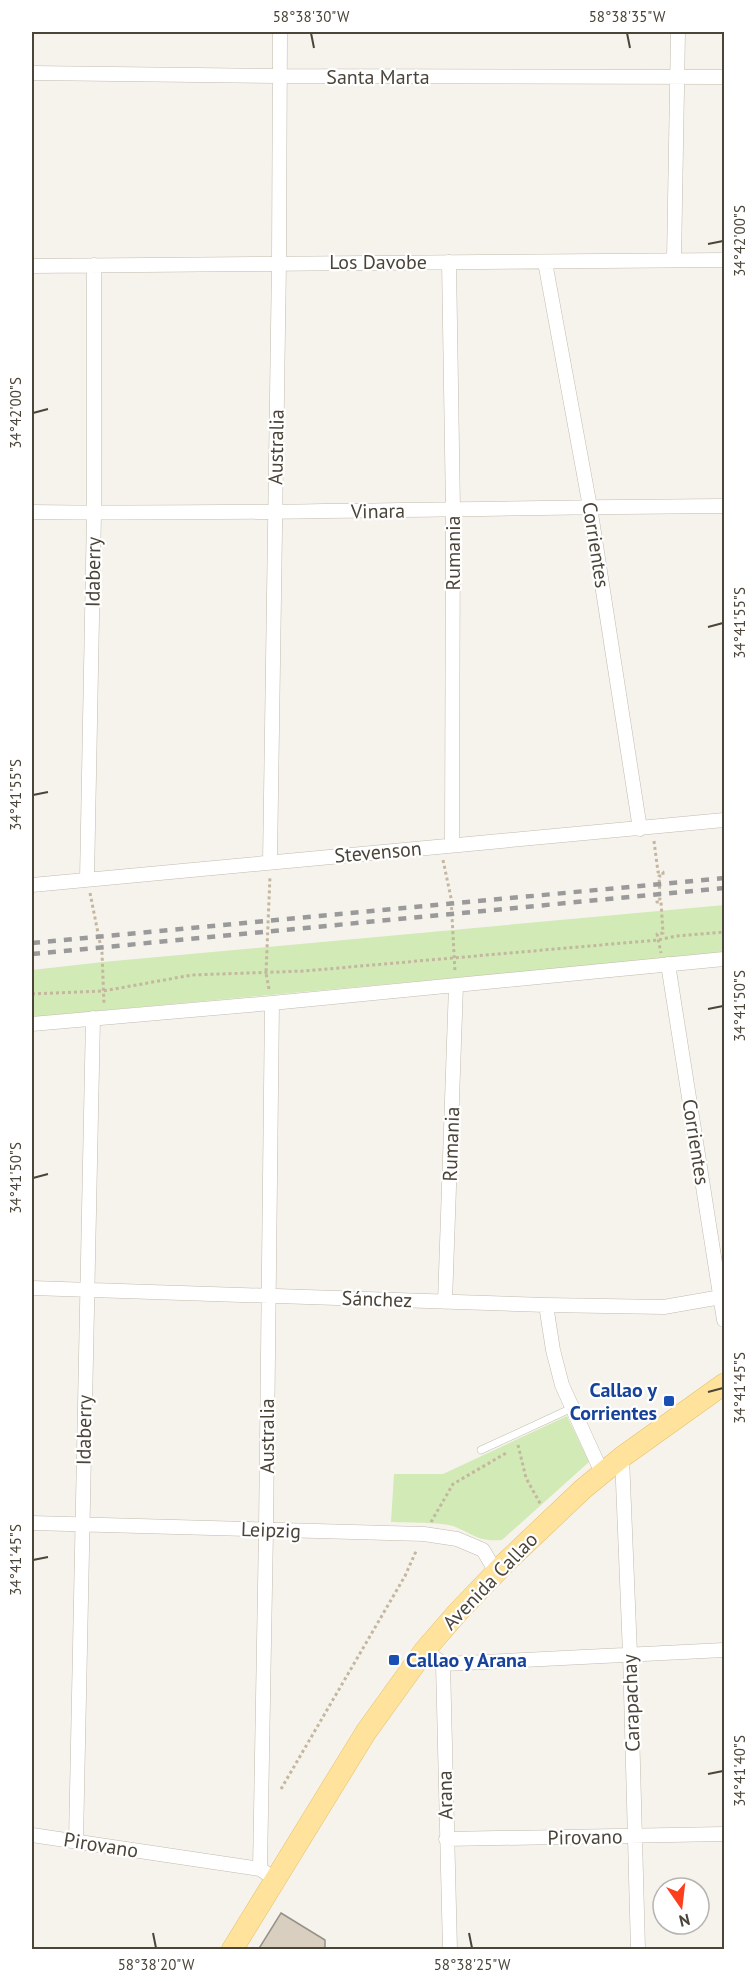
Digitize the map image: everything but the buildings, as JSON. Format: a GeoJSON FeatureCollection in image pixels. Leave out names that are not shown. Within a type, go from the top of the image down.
{"type":"FeatureCollection","features":[{"type":"Feature","properties":{"kind":"main road","name":"Avenida Callao"},"geometry":{"type":"LineString","coordinates":[[232,1950],[268,1874],[425,1650],[496,1572],[602,1473],[724,1384]]}},
{"type":"Feature","properties":{"kind":"street","name":"Australia"},"geometry":{"type":"LineString","coordinates":[[270,862],[280,32]]}},
{"type":"Feature","properties":{"kind":"street"},"geometry":{"type":"LineString","coordinates":[[674,260],[678,32]]}},
{"type":"Feature","properties":{"kind":"street","name":"Santa Marta"},"geometry":{"type":"LineString","coordinates":[[32,73],[724,77]]}},
{"type":"Feature","properties":{"kind":"street","name":"Los Davobe"},"geometry":{"type":"LineString","coordinates":[[32,266],[279,262],[724,260]]}},
{"type":"Feature","properties":{"kind":"street","name":"Rumania"},"geometry":{"type":"LineString","coordinates":[[446,846],[453,510],[449,262]]}},
{"type":"Feature","properties":{"kind":"street","name":"Corrientes"},"geometry":{"type":"LineString","coordinates":[[545,262],[646,828]]}},
{"type":"Feature","properties":{"kind":"street","name":"Idaberry"},"geometry":{"type":"LineString","coordinates":[[87,879],[94,513],[94,265]]}},
{"type":"Feature","properties":{"kind":"street","name":"Vinara"},"geometry":{"type":"LineString","coordinates":[[32,512],[275,514],[724,506]]}},
{"type":"Feature","properties":{"kind":"street","name":"Stevenson"},"geometry":{"type":"LineString","coordinates":[[32,885],[724,820]]}},
{"type":"Feature","properties":{"kind":"street"},"geometry":{"type":"LineString","coordinates":[[32,1024],[724,959]]}},
{"type":"Feature","properties":{"kind":"street","name":"Corrientes"},"geometry":{"type":"LineString","coordinates":[[668,964],[724,1320]]}},
{"type":"Feature","properties":{"kind":"street","name":"Rumania"},"geometry":{"type":"LineString","coordinates":[[446,1302],[456,985]]}},
{"type":"Feature","properties":{"kind":"street","name":"Australia"},"geometry":{"type":"LineString","coordinates":[[268,1874],[266,1530],[272,1003]]}},
{"type":"Feature","properties":{"kind":"street","name":"Idaberry"},"geometry":{"type":"LineString","coordinates":[[76,1841],[87,1289],[99,1018]]}},
{"type":"Feature","properties":{"kind":"street","name":"Sánchez"},"geometry":{"type":"LineString","coordinates":[[32,1288],[664,1307],[721,1297]]}},
{"type":"Feature","properties":{"kind":"street"},"geometry":{"type":"LineString","coordinates":[[546,1305],[553,1350],[562,1385],[602,1473]]}},
{"type":"Feature","properties":{"kind":"street","name":"Carapachay"},"geometry":{"type":"LineString","coordinates":[[622,1457],[638,1950]]}},
{"type":"Feature","properties":{"kind":"street","name":"Leipzig"},"geometry":{"type":"LineString","coordinates":[[32,1523],[424,1534],[457,1539],[483,1550],[496,1572]]}},
{"type":"Feature","properties":{"kind":"street"},"geometry":{"type":"LineString","coordinates":[[425,1650],[443,1664],[724,1650]]}},
{"type":"Feature","properties":{"kind":"street","name":"Arana"},"geometry":{"type":"LineString","coordinates":[[443,1664],[450,1950]]}},
{"type":"Feature","properties":{"kind":"street","name":"Pirovano"},"geometry":{"type":"LineString","coordinates":[[446,1839],[724,1834]]}},
{"type":"Feature","properties":{"kind":"street","name":"Pirovano"},"geometry":{"type":"LineString","coordinates":[[32,1835],[268,1874]]}},
{"type":"Feature","properties":{"kind":"lane"},"geometry":{"type":"LineString","coordinates":[[481,1450],[572,1408]]}},
{"type":"Feature","properties":{"kind":"path"},"geometry":{"type":"LineString","coordinates":[[646,828],[658,872],[663,872],[663,876],[658,876],[660,899],[657,899],[657,902],[661,902],[663,933],[657,934],[661,955],[668,964]]}},
{"type":"Feature","properties":{"kind":"path"},"geometry":{"type":"LineString","coordinates":[[446,846],[456,985]]}},
{"type":"Feature","properties":{"kind":"path"},"geometry":{"type":"LineString","coordinates":[[270,862],[266,973],[272,1003]]}},
{"type":"Feature","properties":{"kind":"path"},"geometry":{"type":"LineString","coordinates":[[87,879],[102,952],[103,991],[99,1018]]}},
{"type":"Feature","properties":{"kind":"path"},"geometry":{"type":"LineString","coordinates":[[32,994],[103,991],[192,975],[266,973],[658,940],[676,936],[724,932]]}},
{"type":"Feature","properties":{"kind":"path"},"geometry":{"type":"LineString","coordinates":[[281,1789],[405,1576],[424,1534],[453,1484],[527,1440]]}},
{"type":"Feature","properties":{"kind":"path"},"geometry":{"type":"LineString","coordinates":[[518,1446],[526,1478],[549,1521]]}},
{"type":"Feature","properties":{"kind":"green space"},"geometry":{"type":"Polygon","coordinates":[[[724,905],[724,953],[32,1017],[32,970],[724,905]]]}},
{"type":"Feature","properties":{"kind":"green space"},"geometry":{"type":"Polygon","coordinates":[[[567,1416],[589,1462],[502,1540],[481,1539],[447,1525],[391,1522],[394,1474],[443,1474],[567,1416]]]}},
{"type":"Feature","properties":{"kind":"railway"},"geometry":{"type":"LineString","coordinates":[[32,943],[724,878]]}},
{"type":"Feature","properties":{"kind":"railway"},"geometry":{"type":"LineString","coordinates":[[32,954],[724,888]]}},
{"type":"Feature","properties":{"kind":"place","name":"Callao y Corrientes"},"geometry":{"type":"Point","coordinates":[669,1401]}},
{"type":"Feature","properties":{"kind":"place","name":"Callao y Arana"},"geometry":{"type":"Point","coordinates":[394,1660]}}]}
